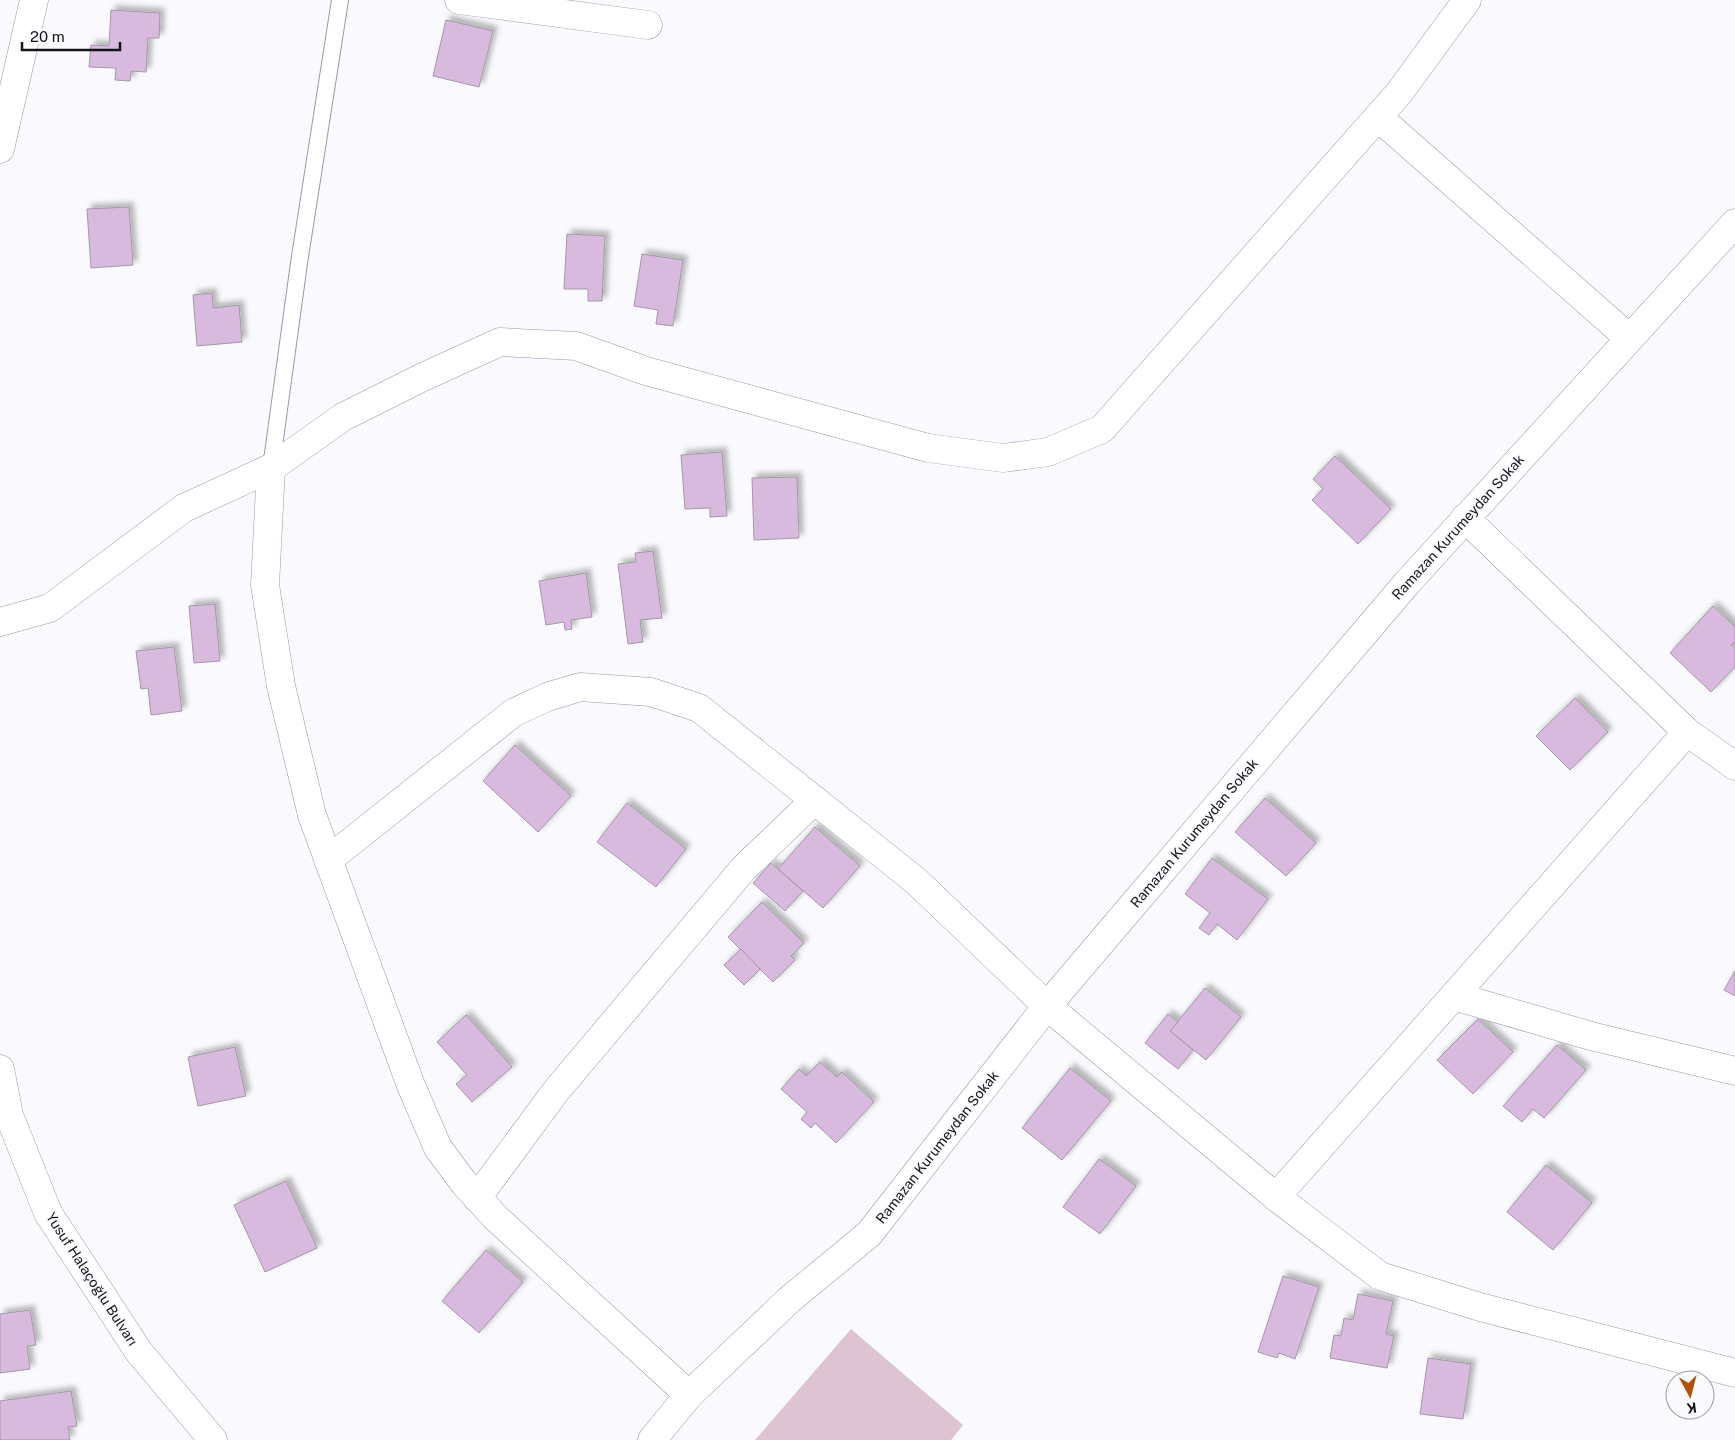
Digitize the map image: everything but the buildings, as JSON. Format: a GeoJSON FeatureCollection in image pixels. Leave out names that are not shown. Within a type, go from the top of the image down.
{"type":"FeatureCollection","features":[{"type":"Feature","properties":{"kind":"street"},"geometry":{"type":"LineString","coordinates":[[0,149],[34,0]]}},
{"type":"Feature","properties":{"kind":"street"},"geometry":{"type":"LineString","coordinates":[[460,0],[648,25]]}},
{"type":"Feature","properties":{"kind":"street"},"geometry":{"type":"LineString","coordinates":[[0,622],[50,608],[184,508],[271,468],[343,417],[423,376],[500,342],[576,346],[646,371],[928,448],[1003,458],[1048,452],[1102,429],[1399,93],[1467,0]]}},
{"type":"Feature","properties":{"kind":"street"},"geometry":{"type":"LineString","coordinates":[[1378,117],[1629,338]]}},
{"type":"Feature","properties":{"kind":"street","name":"Ramazan Kurumeydan Sokak"},"geometry":{"type":"LineString","coordinates":[[652,1440],[689,1395],[789,1300],[869,1234],[1047,1006],[1407,583],[1735,223]]}},
{"type":"Feature","properties":{"kind":"street"},"geometry":{"type":"LineString","coordinates":[[271,468],[265,585],[281,686],[312,814],[410,1083],[438,1148],[477,1198],[508,1230],[689,1395]]}},
{"type":"Feature","properties":{"kind":"street"},"geometry":{"type":"LineString","coordinates":[[1465,518],[1687,732],[1735,766]]}},
{"type":"Feature","properties":{"kind":"street"},"geometry":{"type":"LineString","coordinates":[[328,860],[513,713],[547,697],[580,687],[651,692],[699,708],[916,881],[1047,1006],[1276,1197],[1380,1276],[1480,1307],[1735,1373]]}},
{"type":"Feature","properties":{"kind":"street"},"geometry":{"type":"LineString","coordinates":[[1276,1197],[1687,732]]}},
{"type":"Feature","properties":{"kind":"street"},"geometry":{"type":"LineString","coordinates":[[477,1198],[556,1090],[738,876],[816,800]]}},
{"type":"Feature","properties":{"kind":"street"},"geometry":{"type":"LineString","coordinates":[[1454,996],[1591,1036],[1735,1072]]}},
{"type":"Feature","properties":{"kind":"street","name":"Yusuf Halaçoğlu Bulvarı"},"geometry":{"type":"LineString","coordinates":[[0,1069],[9,1116],[48,1213],[139,1352],[213,1440]]}},
{"type":"Feature","properties":{"kind":"lane"},"geometry":{"type":"LineString","coordinates":[[271,468],[299,263],[340,0]]}},
{"type":"Feature","properties":{"kind":"shaded area"},"geometry":{"type":"Polygon","coordinates":[[[851,1329],[963,1425],[951,1440],[755,1440],[851,1329]]]}}]}
